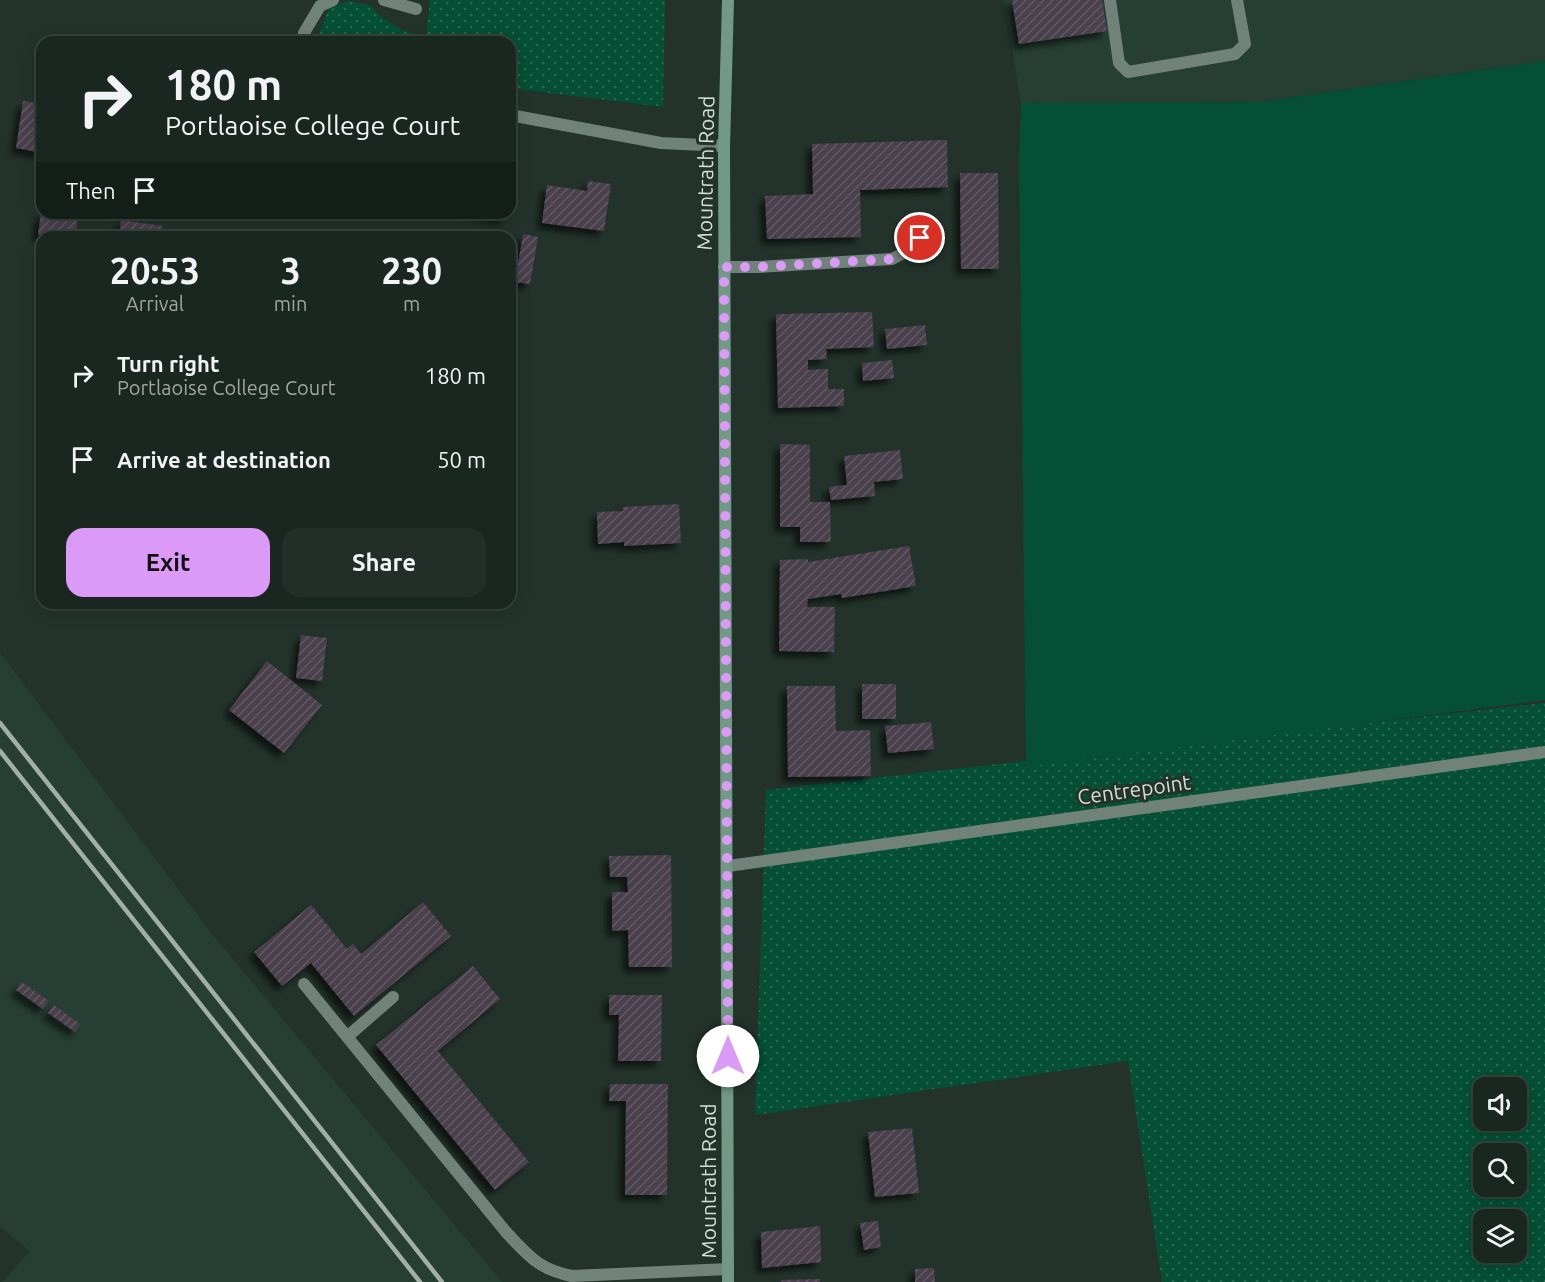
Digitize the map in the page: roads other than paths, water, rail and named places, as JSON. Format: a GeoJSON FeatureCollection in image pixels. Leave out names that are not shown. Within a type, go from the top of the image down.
{"type":"FeatureCollection","features":[{"type":"Feature","properties":{"kind":"main road","name":"Mountrath Road"},"geometry":{"type":"LineString","coordinates":[[728,1282],[724,146],[729,0]]}},
{"type":"Feature","properties":{"kind":"street"},"geometry":{"type":"LineString","coordinates":[[304,36],[320,6],[333,0]]}},
{"type":"Feature","properties":{"kind":"street"},"geometry":{"type":"LineString","coordinates":[[384,0],[417,9]]}},
{"type":"Feature","properties":{"kind":"street"},"geometry":{"type":"LineString","coordinates":[[1110,0],[1119,63],[1128,72],[1235,54],[1245,44],[1237,0]]}},
{"type":"Feature","properties":{"kind":"street"},"geometry":{"type":"LineString","coordinates":[[516,116],[661,143],[724,146]]}},
{"type":"Feature","properties":{"kind":"street"},"geometry":{"type":"LineString","coordinates":[[724,267],[892,259],[912,249],[920,238]]}},
{"type":"Feature","properties":{"kind":"street","name":"Centrepoint"},"geometry":{"type":"LineString","coordinates":[[728,866],[1545,752]]}},
{"type":"Feature","properties":{"kind":"street"},"geometry":{"type":"LineString","coordinates":[[304,984],[506,1232],[532,1260],[553,1272],[572,1276],[728,1269]]}},
{"type":"Feature","properties":{"kind":"street"},"geometry":{"type":"LineString","coordinates":[[347,1037],[393,997]]}},
{"type":"Feature","properties":{"kind":"railway"},"geometry":{"type":"LineString","coordinates":[[0,723],[442,1282]]}},
{"type":"Feature","properties":{"kind":"railway"},"geometry":{"type":"LineString","coordinates":[[0,751],[420,1282]]}}]}
